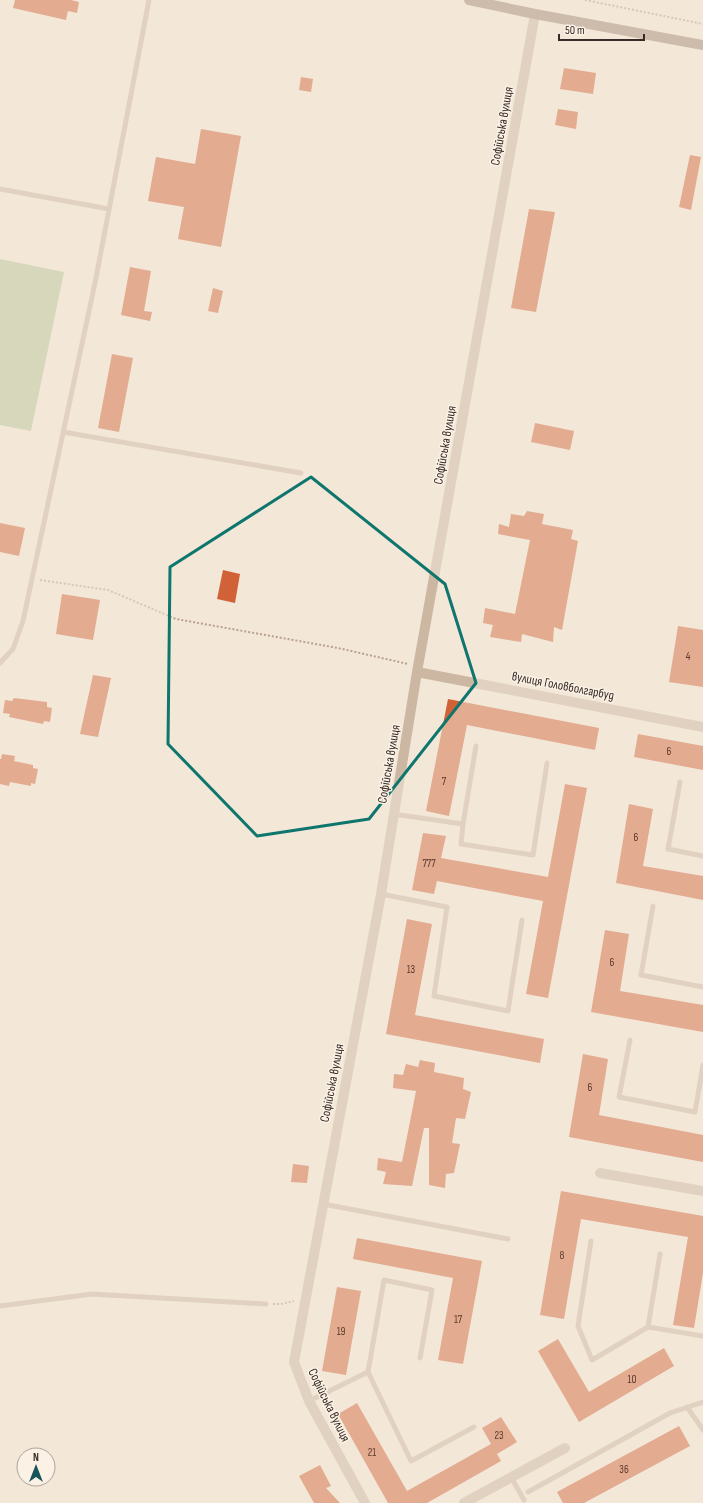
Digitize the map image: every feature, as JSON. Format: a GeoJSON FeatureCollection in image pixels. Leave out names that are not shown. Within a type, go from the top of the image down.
{"type":"FeatureCollection","features":[{"type":"Feature","properties":{"kind":"main road"},"geometry":{"type":"LineString","coordinates":[[469,0],[535,14],[703,44]]}},
{"type":"Feature","properties":{"kind":"street","name":"Софійська вулиця"},"geometry":{"type":"LineString","coordinates":[[365,1503],[309,1401],[294,1362],[381,894],[414,668],[535,14]]}},
{"type":"Feature","properties":{"kind":"street","name":"вулиця Головболгарбуд"},"geometry":{"type":"LineString","coordinates":[[414,668],[703,727]]}},
{"type":"Feature","properties":{"kind":"street"},"geometry":{"type":"LineString","coordinates":[[600,1173],[703,1191]]}},
{"type":"Feature","properties":{"kind":"street"},"geometry":{"type":"LineString","coordinates":[[464,1503],[565,1448]]}},
{"type":"Feature","properties":{"kind":"lane"},"geometry":{"type":"LineString","coordinates":[[0,664],[13,649],[23,621],[109,209],[149,0]]}},
{"type":"Feature","properties":{"kind":"lane"},"geometry":{"type":"LineString","coordinates":[[0,189],[109,209]]}},
{"type":"Feature","properties":{"kind":"lane"},"geometry":{"type":"LineString","coordinates":[[63,432],[301,473]]}},
{"type":"Feature","properties":{"kind":"lane"},"geometry":{"type":"LineString","coordinates":[[476,746],[461,844],[533,855],[547,763]]}},
{"type":"Feature","properties":{"kind":"lane"},"geometry":{"type":"LineString","coordinates":[[680,782],[668,849],[703,856]]}},
{"type":"Feature","properties":{"kind":"lane"},"geometry":{"type":"LineString","coordinates":[[393,814],[463,824]]}},
{"type":"Feature","properties":{"kind":"lane"},"geometry":{"type":"LineString","coordinates":[[381,894],[447,907],[434,996],[508,1012],[522,920]]}},
{"type":"Feature","properties":{"kind":"lane"},"geometry":{"type":"LineString","coordinates":[[653,906],[641,975],[703,987]]}},
{"type":"Feature","properties":{"kind":"lane"},"geometry":{"type":"LineString","coordinates":[[630,1040],[620,1097],[695,1112],[703,1065]]}},
{"type":"Feature","properties":{"kind":"lane"},"geometry":{"type":"LineString","coordinates":[[323,1204],[508,1239]]}},
{"type":"Feature","properties":{"kind":"lane"},"geometry":{"type":"LineString","coordinates":[[591,1241],[578,1326],[592,1360],[648,1328],[703,1336]]}},
{"type":"Feature","properties":{"kind":"lane"},"geometry":{"type":"LineString","coordinates":[[648,1328],[660,1254]]}},
{"type":"Feature","properties":{"kind":"lane"},"geometry":{"type":"LineString","coordinates":[[420,1358],[432,1290],[384,1280],[368,1372],[411,1461],[474,1427]]}},
{"type":"Feature","properties":{"kind":"lane"},"geometry":{"type":"LineString","coordinates":[[0,1306],[92,1294],[266,1304]]}},
{"type":"Feature","properties":{"kind":"lane"},"geometry":{"type":"LineString","coordinates":[[309,1401],[368,1372]]}},
{"type":"Feature","properties":{"kind":"lane"},"geometry":{"type":"LineString","coordinates":[[528,1492],[670,1413],[703,1402]]}},
{"type":"Feature","properties":{"kind":"lane"},"geometry":{"type":"LineString","coordinates":[[687,1408],[703,1430]]}},
{"type":"Feature","properties":{"kind":"lane"},"geometry":{"type":"LineString","coordinates":[[511,1477],[524,1500]]}},
{"type":"Feature","properties":{"kind":"path"},"geometry":{"type":"LineString","coordinates":[[585,0],[703,24]]}},
{"type":"Feature","properties":{"kind":"path"},"geometry":{"type":"LineString","coordinates":[[32,579],[108,590],[176,619],[338,648],[414,668]]}},
{"type":"Feature","properties":{"kind":"path"},"geometry":{"type":"LineString","coordinates":[[266,1304],[281,1304],[305,1299]]}},
{"type":"Feature","properties":{"kind":"highlighted area"},"geometry":{"type":"Polygon","coordinates":[[[311,477],[445,584],[476,683],[369,819],[257,836],[168,744],[170,567],[311,477]]]}},
{"type":"Feature","properties":{"kind":"green space"},"geometry":{"type":"Polygon","coordinates":[[[0,259],[64,272],[31,431],[0,425],[0,259]]]}},
{"type":"Feature","properties":{"kind":"building"},"geometry":{"type":"Polygon","coordinates":[[[15,0],[71,0],[79,2],[77,13],[68,11],[66,20],[13,8],[15,0]]]}},
{"type":"Feature","properties":{"kind":"building"},"geometry":{"type":"Polygon","coordinates":[[[564,68],[596,73],[593,94],[560,89],[564,68]]]}},
{"type":"Feature","properties":{"kind":"building"},"geometry":{"type":"Polygon","coordinates":[[[301,77],[313,79],[311,92],[299,90],[301,77]]]}},
{"type":"Feature","properties":{"kind":"building"},"geometry":{"type":"Polygon","coordinates":[[[558,109],[578,112],[576,129],[555,125],[558,109]]]}},
{"type":"Feature","properties":{"kind":"building"},"geometry":{"type":"Polygon","coordinates":[[[201,129],[241,136],[221,247],[178,239],[184,207],[148,201],[156,157],[195,164],[201,129]]]}},
{"type":"Feature","properties":{"kind":"building"},"geometry":{"type":"Polygon","coordinates":[[[690,155],[701,157],[691,210],[679,207],[690,155]]]}},
{"type":"Feature","properties":{"kind":"building"},"geometry":{"type":"Polygon","coordinates":[[[529,209],[555,212],[536,312],[511,308],[529,209]]]}},
{"type":"Feature","properties":{"kind":"building"},"geometry":{"type":"Polygon","coordinates":[[[130,267],[151,271],[144,311],[152,312],[150,321],[121,315],[130,267]]]}},
{"type":"Feature","properties":{"kind":"building"},"geometry":{"type":"Polygon","coordinates":[[[213,288],[223,291],[218,313],[208,311],[213,288]]]}},
{"type":"Feature","properties":{"kind":"building"},"geometry":{"type":"Polygon","coordinates":[[[112,354],[133,358],[119,432],[98,428],[112,354]]]}},
{"type":"Feature","properties":{"kind":"building"},"geometry":{"type":"Polygon","coordinates":[[[535,423],[574,431],[570,450],[531,442],[535,423]]]}},
{"type":"Feature","properties":{"kind":"building"},"geometry":{"type":"Polygon","coordinates":[[[527,511],[544,514],[542,524],[573,530],[571,539],[578,541],[562,630],[554,627],[553,642],[522,634],[521,642],[490,637],[493,625],[483,623],[485,608],[515,614],[530,540],[498,534],[499,524],[509,527],[511,514],[524,516],[527,511]]]}},
{"type":"Feature","properties":{"kind":"building"},"geometry":{"type":"Polygon","coordinates":[[[0,523],[25,528],[19,556],[0,552],[0,523]]]}},
{"type":"Feature","properties":{"kind":"building"},"geometry":{"type":"Polygon","coordinates":[[[223,570],[240,574],[235,603],[217,599],[223,570]]]}},
{"type":"Feature","properties":{"kind":"building"},"geometry":{"type":"Polygon","coordinates":[[[62,594],[100,600],[93,640],[56,634],[62,594]]]}},
{"type":"Feature","properties":{"kind":"building"},"geometry":{"type":"Polygon","coordinates":[[[678,626],[703,630],[703,687],[669,682],[678,626]]]}},
{"type":"Feature","properties":{"kind":"building"},"geometry":{"type":"Polygon","coordinates":[[[93,675],[111,678],[98,737],[80,734],[93,675]]]}},
{"type":"Feature","properties":{"kind":"building"},"geometry":{"type":"Polygon","coordinates":[[[14,698],[47,702],[47,707],[52,708],[50,722],[44,721],[43,724],[9,717],[10,714],[3,713],[5,700],[12,701],[14,698]]]}},
{"type":"Feature","properties":{"kind":"building"},"geometry":{"type":"Polygon","coordinates":[[[448,699],[599,728],[595,750],[467,725],[449,816],[426,811],[448,699]]]}},
{"type":"Feature","properties":{"kind":"building"},"geometry":{"type":"Polygon","coordinates":[[[638,734],[703,746],[703,770],[634,757],[638,734]]]}},
{"type":"Feature","properties":{"kind":"building"},"geometry":{"type":"Polygon","coordinates":[[[2,754],[15,756],[14,761],[33,765],[33,768],[38,769],[35,784],[31,783],[31,786],[10,782],[9,786],[0,784],[0,759],[2,754]]]}},
{"type":"Feature","properties":{"kind":"building"},"geometry":{"type":"Polygon","coordinates":[[[565,784],[587,788],[548,998],[526,994],[543,901],[437,881],[434,894],[412,890],[423,833],[446,836],[441,858],[548,877],[565,784]]]}},
{"type":"Feature","properties":{"kind":"building"},"geometry":{"type":"Polygon","coordinates":[[[629,804],[653,809],[643,866],[703,876],[703,900],[616,883],[629,804]]]}},
{"type":"Feature","properties":{"kind":"building"},"geometry":{"type":"Polygon","coordinates":[[[407,919],[432,924],[415,1015],[544,1039],[540,1063],[386,1034],[407,919]]]}},
{"type":"Feature","properties":{"kind":"building"},"geometry":{"type":"Polygon","coordinates":[[[605,930],[629,934],[620,991],[703,1005],[703,1032],[591,1012],[605,930]]]}},
{"type":"Feature","properties":{"kind":"building"},"geometry":{"type":"Polygon","coordinates":[[[583,1054],[608,1059],[599,1115],[703,1135],[703,1162],[569,1137],[583,1054]]]}},
{"type":"Feature","properties":{"kind":"building"},"geometry":{"type":"Polygon","coordinates":[[[420,1060],[435,1063],[434,1072],[464,1078],[463,1089],[471,1092],[465,1119],[456,1118],[452,1143],[460,1144],[454,1173],[446,1174],[445,1188],[429,1185],[429,1128],[424,1128],[412,1186],[383,1184],[386,1172],[377,1170],[378,1158],[402,1162],[416,1091],[393,1088],[394,1074],[403,1075],[406,1064],[418,1067],[420,1060]]]}},
{"type":"Feature","properties":{"kind":"building"},"geometry":{"type":"Polygon","coordinates":[[[293,1164],[309,1166],[307,1183],[291,1182],[293,1164]]]}},
{"type":"Feature","properties":{"kind":"building"},"geometry":{"type":"Polygon","coordinates":[[[561,1191],[703,1216],[703,1273],[694,1328],[673,1325],[688,1237],[581,1219],[564,1319],[540,1315],[561,1191]]]}},
{"type":"Feature","properties":{"kind":"building"},"geometry":{"type":"Polygon","coordinates":[[[357,1238],[482,1261],[463,1364],[438,1360],[453,1278],[353,1259],[357,1238]]]}},
{"type":"Feature","properties":{"kind":"building"},"geometry":{"type":"Polygon","coordinates":[[[337,1287],[361,1291],[346,1375],[322,1371],[337,1287]]]}},
{"type":"Feature","properties":{"kind":"building"},"geometry":{"type":"Polygon","coordinates":[[[558,1339],[589,1392],[664,1348],[674,1366],[579,1422],[538,1351],[558,1339]]]}},
{"type":"Feature","properties":{"kind":"building"},"geometry":{"type":"Polygon","coordinates":[[[357,1403],[407,1491],[491,1444],[482,1428],[501,1417],[517,1442],[497,1454],[501,1461],[427,1503],[388,1503],[338,1414],[357,1403]]]}},
{"type":"Feature","properties":{"kind":"building"},"geometry":{"type":"Polygon","coordinates":[[[679,1426],[690,1446],[584,1503],[563,1503],[557,1492],[679,1426]]]}},
{"type":"Feature","properties":{"kind":"building"},"geometry":{"type":"Polygon","coordinates":[[[320,1465],[331,1486],[326,1488],[340,1503],[314,1503],[299,1476],[320,1465]]]}}]}
